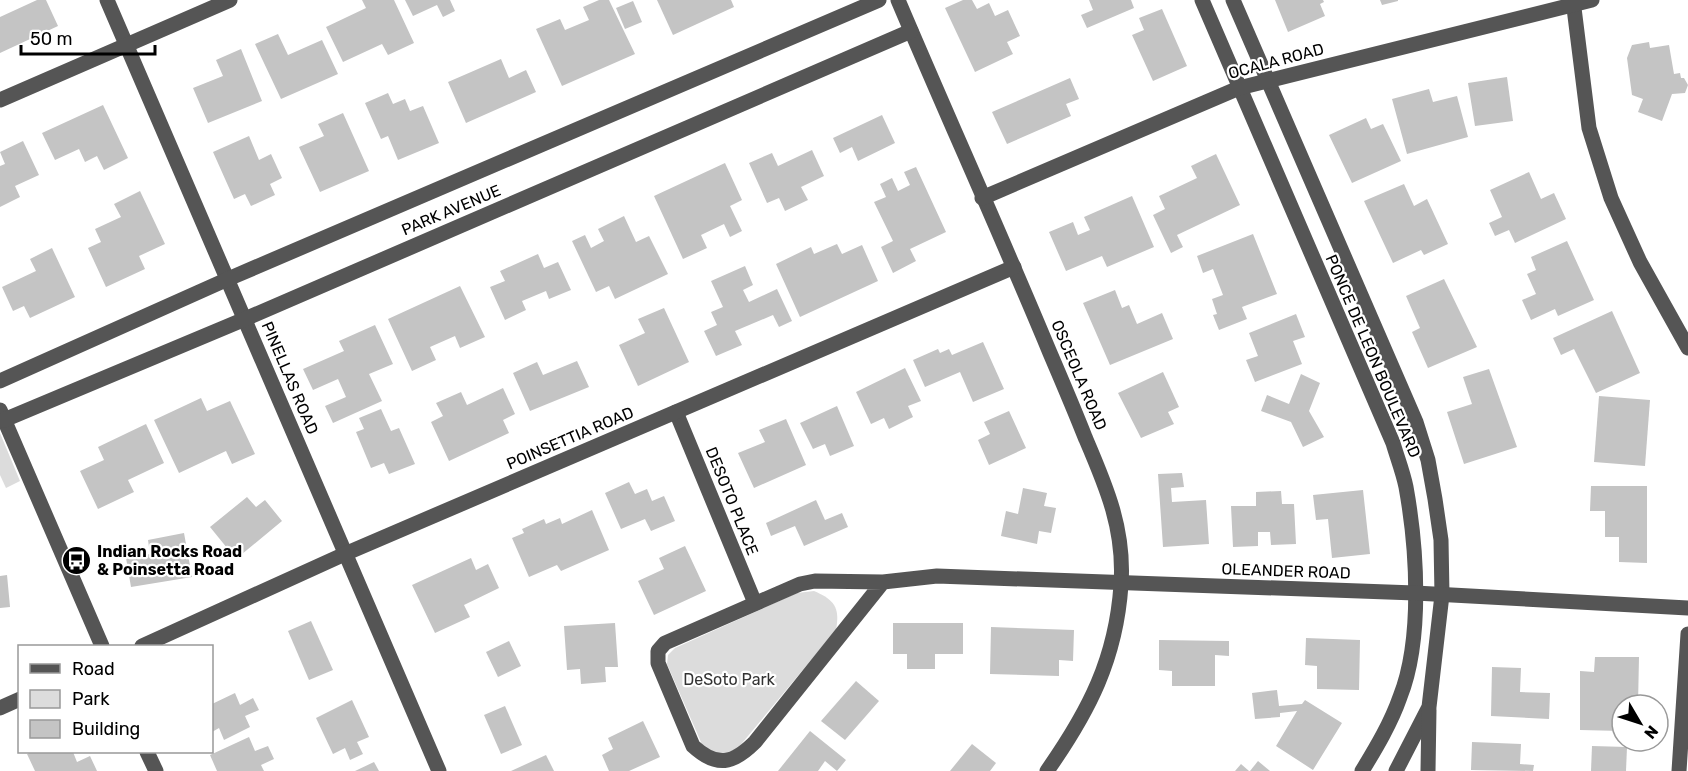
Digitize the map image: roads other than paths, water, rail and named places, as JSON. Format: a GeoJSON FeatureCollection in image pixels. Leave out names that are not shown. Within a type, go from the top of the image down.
{"type":"FeatureCollection","features":[{"type":"Feature","properties":{"kind":"street","name":"PINELLAS ROAD"},"geometry":{"type":"LineString","coordinates":[[107,0],[440,771]]}},
{"type":"Feature","properties":{"kind":"street"},"geometry":{"type":"LineString","coordinates":[[0,100],[230,0]]}},
{"type":"Feature","properties":{"kind":"street","name":"PARK AVENUE"},"geometry":{"type":"LineString","coordinates":[[0,381],[228,279],[879,0]]}},
{"type":"Feature","properties":{"kind":"street","name":"OSCEOLA ROAD"},"geometry":{"type":"LineString","coordinates":[[898,0],[982,198],[1014,267],[1110,497],[1119,539],[1121,584],[1112,646],[1095,694],[1072,736],[1047,771]]}},
{"type":"Feature","properties":{"kind":"street","name":"PONCE DE LEON BOULEVARD"},"geometry":{"type":"LineString","coordinates":[[1202,0],[1393,443],[1405,485],[1412,526],[1415,593],[1412,652],[1401,696],[1362,771]]}},
{"type":"Feature","properties":{"kind":"street","name":"PONCE DE LEON BOULEVARD"},"geometry":{"type":"LineString","coordinates":[[1233,0],[1416,422],[1428,460],[1441,540],[1442,595],[1429,707],[1396,771]]}},
{"type":"Feature","properties":{"kind":"street","name":"OCALA ROAD"},"geometry":{"type":"LineString","coordinates":[[982,198],[1239,88],[1573,2],[1592,0]]}},
{"type":"Feature","properties":{"kind":"street"},"geometry":{"type":"LineString","coordinates":[[1573,2],[1589,128],[1611,198],[1641,262],[1688,348]]}},
{"type":"Feature","properties":{"kind":"street","name":"PARK AVENUE"},"geometry":{"type":"LineString","coordinates":[[2,415],[245,319],[911,31]]}},
{"type":"Feature","properties":{"kind":"street","name":"POINSETTIA ROAD"},"geometry":{"type":"LineString","coordinates":[[144,645],[347,553],[1014,267]]}},
{"type":"Feature","properties":{"kind":"street","name":"DESOTO PLACE"},"geometry":{"type":"LineString","coordinates":[[676,412],[755,603]]}},
{"type":"Feature","properties":{"kind":"street"},"geometry":{"type":"LineString","coordinates":[[2,415],[102,645]]}},
{"type":"Feature","properties":{"kind":"street","name":"OLEANDER ROAD"},"geometry":{"type":"LineString","coordinates":[[883,582],[937,576],[1415,593],[1688,608]]}},
{"type":"Feature","properties":{"kind":"street"},"geometry":{"type":"LineString","coordinates":[[814,581],[883,582],[743,754],[729,760],[715,761],[703,755],[693,746],[658,663],[658,651],[665,643],[800,584],[814,581]]}},
{"type":"Feature","properties":{"kind":"street"},"geometry":{"type":"LineString","coordinates":[[1679,771],[1688,634]]}},
{"type":"Feature","properties":{"kind":"street"},"geometry":{"type":"LineString","coordinates":[[0,708],[18,700]]}},
{"type":"Feature","properties":{"kind":"street"},"geometry":{"type":"LineString","coordinates":[[1428,771],[1429,707]]}},
{"type":"Feature","properties":{"kind":"street"},"geometry":{"type":"LineString","coordinates":[[147,753],[156,771]]}},
{"type":"Feature","properties":{"kind":"place","name":"Indian Rocks Road & Poinsetta Road"},"geometry":{"type":"Point","coordinates":[76,560]}},
{"type":"Feature","properties":{"kind":"park label","name":"DeSoto Park"},"geometry":{"type":"Point","coordinates":[729,679]}}]}
